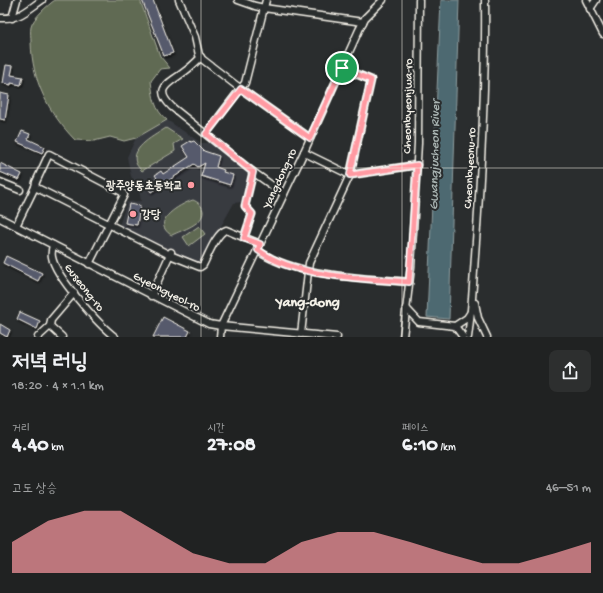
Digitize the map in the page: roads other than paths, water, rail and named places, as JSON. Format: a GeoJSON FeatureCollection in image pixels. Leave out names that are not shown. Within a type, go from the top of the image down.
{"type":"FeatureCollection","features":[{"type":"Feature","properties":{"kind":"street"},"geometry":{"type":"LineString","coordinates":[[12,18],[17,0]]}},
{"type":"Feature","properties":{"kind":"street"},"geometry":{"type":"LineString","coordinates":[[0,18],[12,18],[28,10],[42,0]]}},
{"type":"Feature","properties":{"kind":"street"},"geometry":{"type":"LineString","coordinates":[[179,0],[203,60],[310,138]]}},
{"type":"Feature","properties":{"kind":"street"},"geometry":{"type":"LineString","coordinates":[[238,0],[264,8],[363,22]]}},
{"type":"Feature","properties":{"kind":"street"},"geometry":{"type":"LineString","coordinates":[[206,134],[245,83],[266,0]]}},
{"type":"Feature","properties":{"kind":"street","name":"Cheonbyeonjwa-ro"},"geometry":{"type":"LineString","coordinates":[[403,337],[409,282],[417,165],[419,0]]}},
{"type":"Feature","properties":{"kind":"street","name":"Cheonbyeonu-ro"},"geometry":{"type":"LineString","coordinates":[[468,337],[472,308],[483,127],[485,0]]}},
{"type":"Feature","properties":{"kind":"street"},"geometry":{"type":"LineString","coordinates":[[586,0],[603,34]]}},
{"type":"Feature","properties":{"kind":"street"},"geometry":{"type":"LineString","coordinates":[[590,9],[596,0]]}},
{"type":"Feature","properties":{"kind":"street","name":"Yangdong-ro"},"geometry":{"type":"LineString","coordinates":[[221,326],[304,152],[363,22],[367,16],[383,1]]}},
{"type":"Feature","properties":{"kind":"street"},"geometry":{"type":"LineString","coordinates":[[203,60],[167,83],[163,93],[166,102],[253,172],[284,194]]}},
{"type":"Feature","properties":{"kind":"street"},"geometry":{"type":"LineString","coordinates":[[300,334],[308,270],[313,254],[350,175],[371,80],[342,68]]}},
{"type":"Feature","properties":{"kind":"street"},"geometry":{"type":"LineString","coordinates":[[304,152],[350,175],[417,165]]}},
{"type":"Feature","properties":{"kind":"street"},"geometry":{"type":"LineString","coordinates":[[16,226],[49,154],[122,192],[124,195],[89,264]]}},
{"type":"Feature","properties":{"kind":"street"},"geometry":{"type":"LineString","coordinates":[[244,238],[252,214],[245,206],[253,172]]}},
{"type":"Feature","properties":{"kind":"street"},"geometry":{"type":"LineString","coordinates":[[0,182],[20,190]]}},
{"type":"Feature","properties":{"kind":"street"},"geometry":{"type":"LineString","coordinates":[[35,187],[200,268],[222,231],[226,230],[260,244]]}},
{"type":"Feature","properties":{"kind":"street","name":"Gyeongyeol-ro"},"geometry":{"type":"LineString","coordinates":[[0,218],[203,322],[221,326],[337,337]]}},
{"type":"Feature","properties":{"kind":"street","name":"Guseong-ro"},"geometry":{"type":"LineString","coordinates":[[53,245],[52,256],[54,264],[86,309],[114,337]]}},
{"type":"Feature","properties":{"kind":"street"},"geometry":{"type":"LineString","coordinates":[[258,250],[266,257],[284,264],[308,270],[344,277],[409,282]]}},
{"type":"Feature","properties":{"kind":"street"},"geometry":{"type":"LineString","coordinates":[[151,296],[170,253]]}},
{"type":"Feature","properties":{"kind":"street"},"geometry":{"type":"LineString","coordinates":[[473,290],[478,318],[487,337]]}},
{"type":"Feature","properties":{"kind":"street"},"geometry":{"type":"LineString","coordinates":[[38,337],[50,326],[51,320],[74,293]]}},
{"type":"Feature","properties":{"kind":"street"},"geometry":{"type":"LineString","coordinates":[[406,308],[419,322],[454,326],[467,318],[472,308]]}},
{"type":"Feature","properties":{"kind":"street"},"geometry":{"type":"LineString","coordinates":[[50,326],[62,337]]}},
{"type":"Feature","properties":{"kind":"street"},"geometry":{"type":"LineString","coordinates":[[220,337],[221,326]]}},
{"type":"Feature","properties":{"kind":"street"},"geometry":{"type":"LineString","coordinates":[[454,326],[463,337]]}},
{"type":"Feature","properties":{"kind":"water"},"geometry":{"type":"Polygon","coordinates":[[[441,0],[459,0],[449,319],[427,317],[441,0]]]}},
{"type":"Feature","properties":{"kind":"place","name":"광주양동초등학교"},"geometry":{"type":"Point","coordinates":[191,185]}},
{"type":"Feature","properties":{"kind":"place","name":"강당"},"geometry":{"type":"Point","coordinates":[133,214]}},
{"type":"Feature","properties":{"kind":"district","name":"Yang-dong"},"geometry":{"type":"Point","coordinates":[308,301]}},
{"type":"Feature","properties":{"kind":"water label","name":"Gwangjucheon River"},"geometry":{"type":"Point","coordinates":[433,155]}}]}
